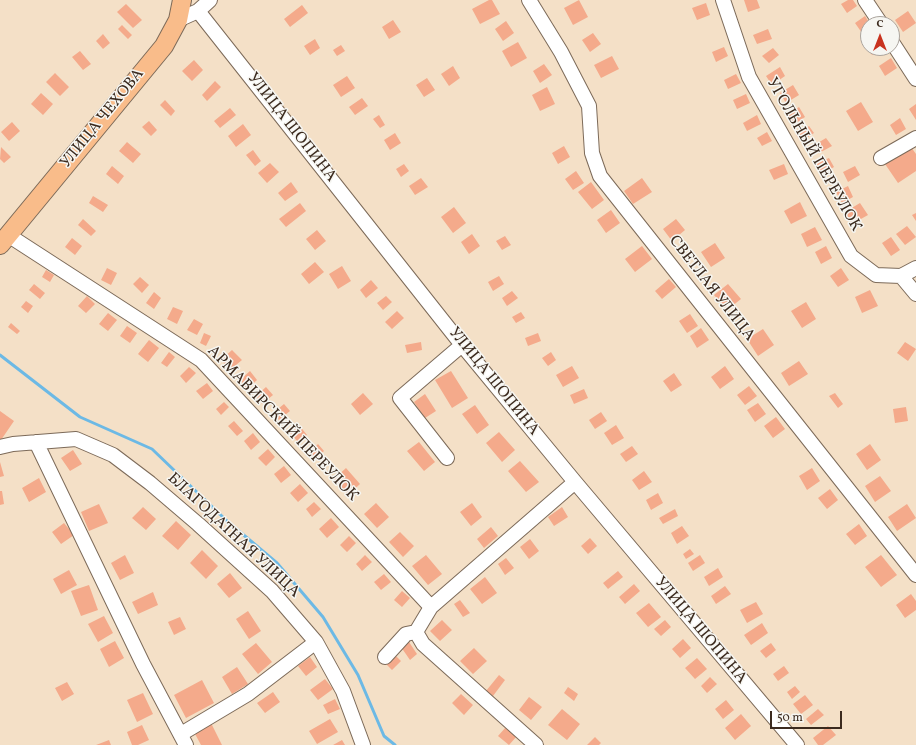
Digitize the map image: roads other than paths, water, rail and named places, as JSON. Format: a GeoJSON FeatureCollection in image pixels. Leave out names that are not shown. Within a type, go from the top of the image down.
{"type":"FeatureCollection","features":[{"type":"Feature","properties":{"kind":"main road"},"geometry":{"type":"LineString","coordinates":[[178,20],[182,0]]}},
{"type":"Feature","properties":{"kind":"main road","name":"УЛИЦА ЧЕХОВА"},"geometry":{"type":"LineString","coordinates":[[4,240],[164,46],[178,20]]}},
{"type":"Feature","properties":{"kind":"street"},"geometry":{"type":"LineString","coordinates":[[178,20],[198,11],[210,0]]}},
{"type":"Feature","properties":{"kind":"street","name":"СВЕТЛАЯ УЛИЦА"},"geometry":{"type":"LineString","coordinates":[[529,0],[561,52],[589,106],[592,153],[600,176],[916,575]]}},
{"type":"Feature","properties":{"kind":"street","name":"УГОЛЬНЫЙ ПЕРЕУЛОК"},"geometry":{"type":"LineString","coordinates":[[723,0],[749,77],[851,256],[876,275],[901,276]]}},
{"type":"Feature","properties":{"kind":"street"},"geometry":{"type":"LineString","coordinates":[[865,0],[876,16]]}},
{"type":"Feature","properties":{"kind":"street","name":"УЛИЦА ШОПИНА"},"geometry":{"type":"LineString","coordinates":[[198,11],[462,344],[575,482],[797,745]]}},
{"type":"Feature","properties":{"kind":"street"},"geometry":{"type":"LineString","coordinates":[[900,54],[916,79]]}},
{"type":"Feature","properties":{"kind":"street"},"geometry":{"type":"LineString","coordinates":[[881,158],[916,138]]}},
{"type":"Feature","properties":{"kind":"street","name":"АРМАВИРСКИЙ ПЕРЕУЛОК"},"geometry":{"type":"LineString","coordinates":[[4,240],[201,360],[432,607]]}},
{"type":"Feature","properties":{"kind":"street"},"geometry":{"type":"LineString","coordinates":[[916,268],[901,276],[916,294]]}},
{"type":"Feature","properties":{"kind":"street"},"geometry":{"type":"LineString","coordinates":[[447,458],[400,398],[462,344]]}},
{"type":"Feature","properties":{"kind":"street","name":"БЛАГОДАТНАЯ УЛИЦА"},"geometry":{"type":"LineString","coordinates":[[0,447],[13,444],[76,439],[113,455],[150,483],[272,591],[316,642],[343,690],[363,745]]}},
{"type":"Feature","properties":{"kind":"street"},"geometry":{"type":"LineString","coordinates":[[36,442],[143,664],[184,739],[248,694],[316,642]]}},
{"type":"Feature","properties":{"kind":"street"},"geometry":{"type":"LineString","coordinates":[[385,657],[406,634],[416,632],[432,607],[575,482]]}},
{"type":"Feature","properties":{"kind":"street"},"geometry":{"type":"LineString","coordinates":[[416,632],[423,644],[536,745]]}},
{"type":"Feature","properties":{"kind":"waterway"},"geometry":{"type":"LineString","coordinates":[[0,355],[80,417],[152,449],[227,521],[277,563],[323,617],[358,675],[384,736],[395,745]]}}]}
